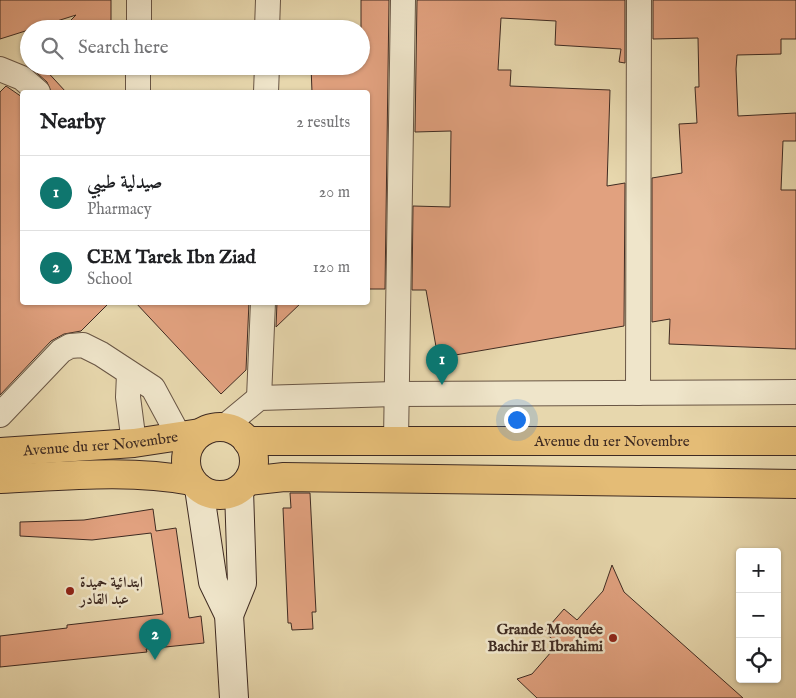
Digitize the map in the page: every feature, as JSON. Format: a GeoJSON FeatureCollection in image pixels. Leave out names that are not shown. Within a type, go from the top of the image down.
{"type":"FeatureCollection","features":[{"type":"Feature","properties":{"kind":"main road","name":"Avenue du 1er Novembre"},"geometry":{"type":"LineString","coordinates":[[0,452],[134,443],[213,435],[396,440],[796,441]]}},
{"type":"Feature","properties":{"kind":"main road"},"geometry":{"type":"LineString","coordinates":[[244,485],[253,471],[254,460],[252,450],[213,435],[192,441],[187,451],[186,461],[196,485],[208,494],[219,495],[244,485],[284,477],[796,484]]}},
{"type":"Feature","properties":{"kind":"main road","name":"Avenue du 1er Novembre"},"geometry":{"type":"LineString","coordinates":[[0,479],[127,474],[161,475],[196,485]]}},
{"type":"Feature","properties":{"kind":"street"},"geometry":{"type":"LineString","coordinates":[[139,0],[139,20]]}},
{"type":"Feature","properties":{"kind":"street"},"geometry":{"type":"LineString","coordinates":[[267,20],[268,0]]}},
{"type":"Feature","properties":{"kind":"street"},"geometry":{"type":"LineString","coordinates":[[396,440],[395,394],[404,0]]}},
{"type":"Feature","properties":{"kind":"street"},"geometry":{"type":"LineString","coordinates":[[638,0],[638,393]]}},
{"type":"Feature","properties":{"kind":"street"},"geometry":{"type":"LineString","coordinates":[[0,69],[22,78],[36,90]]}},
{"type":"Feature","properties":{"kind":"street"},"geometry":{"type":"LineString","coordinates":[[138,75],[138,90]]}},
{"type":"Feature","properties":{"kind":"street"},"geometry":{"type":"LineString","coordinates":[[266,90],[267,75]]}},
{"type":"Feature","properties":{"kind":"street"},"geometry":{"type":"LineString","coordinates":[[260,398],[263,305]]}},
{"type":"Feature","properties":{"kind":"street"},"geometry":{"type":"LineString","coordinates":[[0,415],[62,351],[70,346],[83,345],[101,354],[153,388],[213,435],[260,398],[395,394],[796,392]]}},
{"type":"Feature","properties":{"kind":"street"},"geometry":{"type":"LineString","coordinates":[[129,374],[128,397],[134,443]]}},
{"type":"Feature","properties":{"kind":"street"},"geometry":{"type":"LineString","coordinates":[[196,485],[213,582],[228,615],[234,698]]}},
{"type":"Feature","properties":{"kind":"street"},"geometry":{"type":"LineString","coordinates":[[228,615],[242,583],[244,485]]}},
{"type":"Feature","properties":{"kind":"building"},"geometry":{"type":"Polygon","coordinates":[[[0,0],[111,0],[111,20],[71,20],[76,15],[60,20],[20,20],[20,33],[0,39],[0,0]]]}},
{"type":"Feature","properties":{"kind":"building"},"geometry":{"type":"Polygon","coordinates":[[[361,0],[389,0],[385,289],[370,289],[370,90],[312,90],[311,75],[370,75],[370,20],[361,20],[361,0]]]}},
{"type":"Feature","properties":{"kind":"building"},"geometry":{"type":"Polygon","coordinates":[[[417,0],[625,0],[625,63],[619,62],[621,49],[555,45],[556,21],[501,18],[498,70],[511,70],[510,86],[610,90],[607,186],[625,183],[624,326],[438,358],[426,290],[412,290],[413,206],[450,207],[451,131],[415,132],[417,0]]]}},
{"type":"Feature","properties":{"kind":"building"},"geometry":{"type":"Polygon","coordinates":[[[653,0],[796,0],[796,39],[781,39],[781,54],[737,55],[736,69],[738,116],[796,113],[796,141],[783,141],[781,190],[796,190],[796,349],[669,344],[670,319],[652,322],[652,178],[682,173],[679,124],[697,123],[695,87],[699,87],[698,38],[653,39],[653,0]]]}},
{"type":"Feature","properties":{"kind":"building"},"geometry":{"type":"Polygon","coordinates":[[[39,75],[50,75],[64,90],[50,90],[47,82],[39,75]]]}},
{"type":"Feature","properties":{"kind":"building"},"geometry":{"type":"Polygon","coordinates":[[[6,86],[20,96],[20,305],[107,305],[81,331],[64,334],[51,341],[0,395],[0,92],[6,86]]]}},
{"type":"Feature","properties":{"kind":"building"},"geometry":{"type":"Polygon","coordinates":[[[138,305],[249,305],[246,370],[221,394],[138,305]]]}},
{"type":"Feature","properties":{"kind":"building"},"geometry":{"type":"Polygon","coordinates":[[[277,305],[299,305],[276,327],[277,305]]]}},
{"type":"Feature","properties":{"kind":"building"},"geometry":{"type":"Polygon","coordinates":[[[290,493],[310,493],[316,612],[312,612],[313,629],[292,630],[291,623],[288,623],[283,508],[291,508],[290,493]]]}},
{"type":"Feature","properties":{"kind":"building"},"geometry":{"type":"Polygon","coordinates":[[[153,509],[156,531],[176,528],[189,618],[201,616],[204,643],[146,649],[147,652],[0,667],[0,636],[67,628],[67,625],[163,614],[151,533],[92,540],[20,536],[20,522],[84,520],[153,509]]]}},
{"type":"Feature","properties":{"kind":"building","name":"Grande Mosquée Bachir El Ibrahimi"},"geometry":{"type":"Polygon","coordinates":[[[612,565],[624,592],[743,698],[537,698],[517,679],[532,674],[558,644],[544,632],[564,609],[577,620],[603,591],[612,565]]]}},
{"type":"Feature","properties":{"kind":"place","name":"صيدلية طيبي"},"geometry":{"type":"Point","coordinates":[442,385]}},
{"type":"Feature","properties":{"kind":"place","name":"ابتدائية حميدة عبد القادر"},"geometry":{"type":"Point","coordinates":[70,591]}},
{"type":"Feature","properties":{"kind":"place","name":"Grande Mosquée Bachir El Ibrahimi"},"geometry":{"type":"Point","coordinates":[613,638]}},
{"type":"Feature","properties":{"kind":"place","name":"CEM Tarek Ibn Ziad"},"geometry":{"type":"Point","coordinates":[155,660]}}]}
